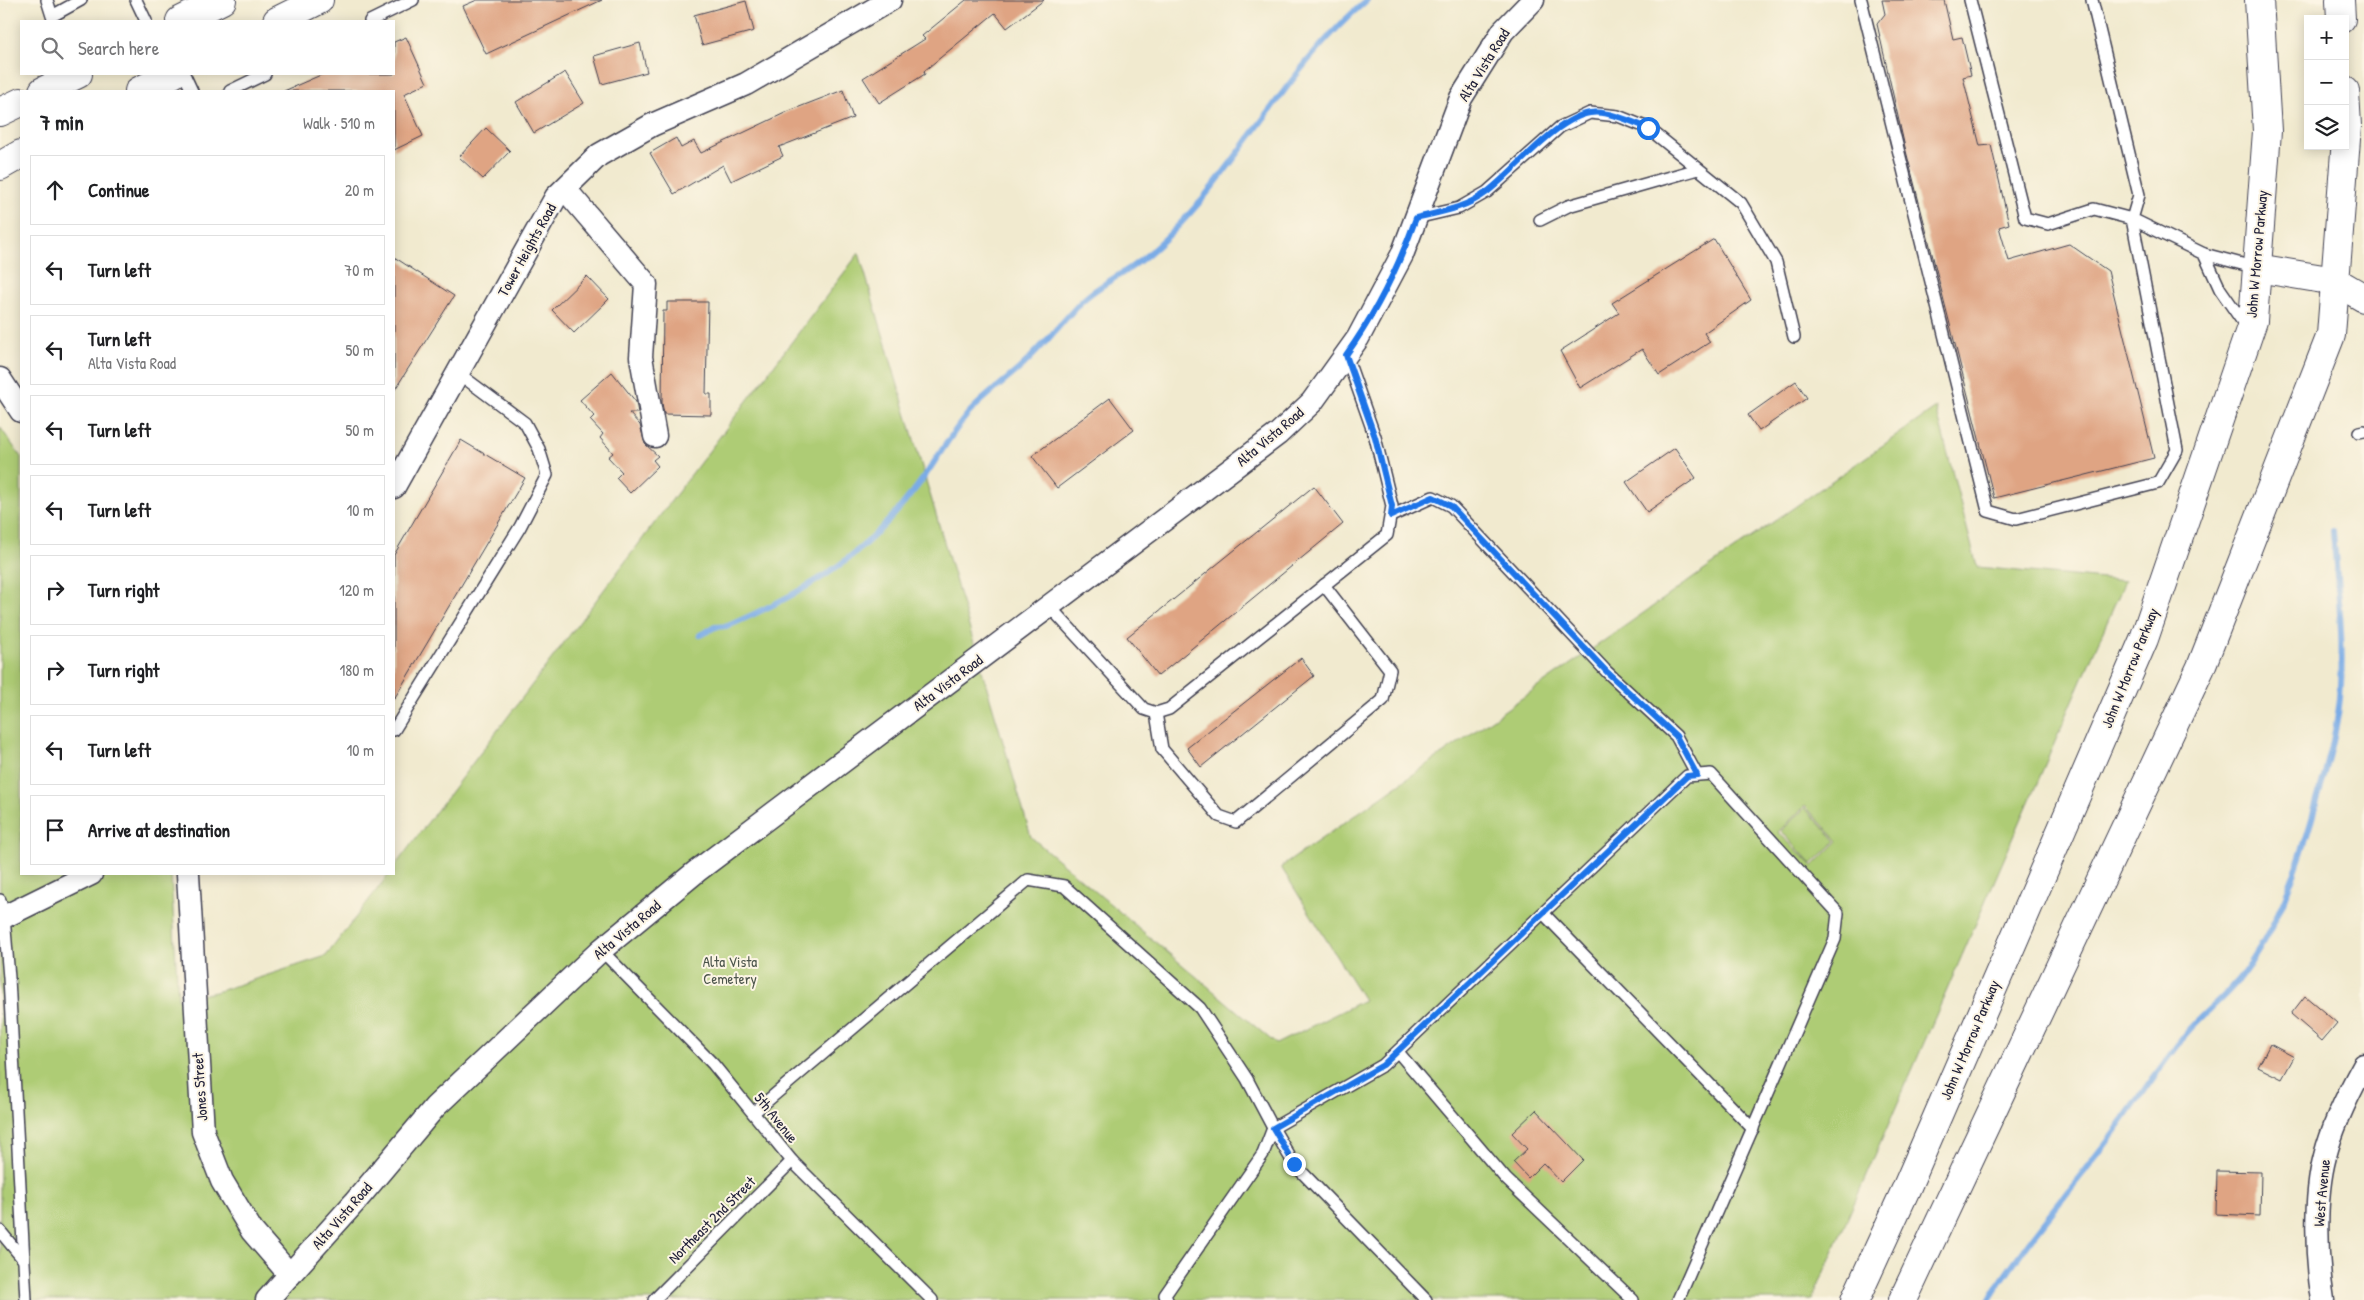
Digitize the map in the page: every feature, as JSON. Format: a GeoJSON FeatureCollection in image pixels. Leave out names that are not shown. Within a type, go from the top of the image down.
{"type":"FeatureCollection","features":[{"type":"Feature","properties":{"kind":"main road"},"geometry":{"type":"LineString","coordinates":[[182,20],[222,0]]}},
{"type":"Feature","properties":{"kind":"main road"},"geometry":{"type":"LineString","coordinates":[[279,20],[319,0]]}},
{"type":"Feature","properties":{"kind":"main road","name":"John W Morrow Parkway"},"geometry":{"type":"LineString","coordinates":[[1855,1300],[1906,1189],[2144,639],[2253,321],[2268,131],[2259,0]]}},
{"type":"Feature","properties":{"kind":"main road"},"geometry":{"type":"LineString","coordinates":[[2340,0],[2341,15]]}},
{"type":"Feature","properties":{"kind":"main road"},"geometry":{"type":"LineString","coordinates":[[45,90],[76,75]]}},
{"type":"Feature","properties":{"kind":"main road"},"geometry":{"type":"LineString","coordinates":[[141,90],[171,75]]}},
{"type":"Feature","properties":{"kind":"main road"},"geometry":{"type":"LineString","coordinates":[[0,112],[20,102]]}},
{"type":"Feature","properties":{"kind":"main road"},"geometry":{"type":"LineString","coordinates":[[1903,1300],[2201,666],[2331,335],[2348,126],[2346,105]]}},
{"type":"Feature","properties":{"kind":"main road"},"geometry":{"type":"LineString","coordinates":[[0,166],[20,155]]}},
{"type":"Feature","properties":{"kind":"main road"},"geometry":{"type":"LineString","coordinates":[[2257,268],[2335,281],[2364,298]]}},
{"type":"Feature","properties":{"kind":"street","name":"Tower Heights Road"},"geometry":{"type":"LineString","coordinates":[[395,484],[556,197],[599,155],[652,125],[746,84],[890,0]]}},
{"type":"Feature","properties":{"kind":"street","name":"Alta Vista Road"},"geometry":{"type":"LineString","coordinates":[[267,1300],[435,1107],[601,950],[697,871],[1278,434],[1312,402],[1358,338],[1402,255],[1461,98],[1503,31],[1533,0]]}},
{"type":"Feature","properties":{"kind":"street"},"geometry":{"type":"LineString","coordinates":[[565,189],[646,284],[641,357],[655,436]]}},
{"type":"Feature","properties":{"kind":"street"},"geometry":{"type":"LineString","coordinates":[[0,379],[20,409]]}},
{"type":"Feature","properties":{"kind":"street"},"geometry":{"type":"LineString","coordinates":[[2,908],[87,875]]}},
{"type":"Feature","properties":{"kind":"street","name":"Jones Street"},"geometry":{"type":"LineString","coordinates":[[188,875],[203,1132],[222,1181],[252,1231],[290,1275]]}},
{"type":"Feature","properties":{"kind":"street","name":"West Avenue"},"geometry":{"type":"LineString","coordinates":[[2323,1300],[2317,1217],[2324,1156],[2344,1102],[2364,1065]]}},
{"type":"Feature","properties":{"kind":"lane"},"geometry":{"type":"LineString","coordinates":[[47,0],[52,16],[81,0]]}},
{"type":"Feature","properties":{"kind":"lane"},"geometry":{"type":"LineString","coordinates":[[136,0],[146,20]]}},
{"type":"Feature","properties":{"kind":"lane"},"geometry":{"type":"LineString","coordinates":[[372,20],[413,0]]}},
{"type":"Feature","properties":{"kind":"lane"},"geometry":{"type":"LineString","coordinates":[[1861,0],[1988,511],[2016,519],[2158,483],[2177,450],[2132,219],[2139,195],[2092,0]]}},
{"type":"Feature","properties":{"kind":"lane"},"geometry":{"type":"LineString","coordinates":[[1970,0],[2025,218],[2048,224],[2094,209],[2132,219],[2204,254],[2257,268]]}},
{"type":"Feature","properties":{"kind":"lane"},"geometry":{"type":"LineString","coordinates":[[184,75],[192,90]]}},
{"type":"Feature","properties":{"kind":"lane"},"geometry":{"type":"LineString","coordinates":[[232,90],[263,75]]}},
{"type":"Feature","properties":{"kind":"lane"},"geometry":{"type":"LineString","coordinates":[[1416,218],[1459,208],[1487,192],[1560,127],[1590,113],[1618,116],[1648,128],[1741,203],[1776,262],[1794,337]]}},
{"type":"Feature","properties":{"kind":"lane"},"geometry":{"type":"LineString","coordinates":[[1540,220],[1568,206],[1698,169]]}},
{"type":"Feature","properties":{"kind":"lane"},"geometry":{"type":"LineString","coordinates":[[2204,254],[2220,289],[2249,331]]}},
{"type":"Feature","properties":{"kind":"lane"},"geometry":{"type":"LineString","coordinates":[[1050,607],[1144,709],[1156,713],[1169,709],[1387,535],[1392,506],[1375,437],[1346,355]]}},
{"type":"Feature","properties":{"kind":"lane"},"geometry":{"type":"LineString","coordinates":[[395,728],[520,527],[547,475],[539,449],[525,424],[458,372]]}},
{"type":"Feature","properties":{"kind":"lane"},"geometry":{"type":"LineString","coordinates":[[1391,516],[1433,497],[1451,506],[1607,672],[1676,736],[1697,775]]}},
{"type":"Feature","properties":{"kind":"lane"},"geometry":{"type":"LineString","coordinates":[[1156,713],[1162,749],[1218,816],[1236,822],[1382,700],[1390,670],[1324,586]]}},
{"type":"Feature","properties":{"kind":"lane"},"geometry":{"type":"LineString","coordinates":[[1167,1300],[1165,1295],[1263,1154],[1273,1128],[1383,1065],[1687,776],[1711,774],[1838,913],[1834,939],[1678,1300]]}},
{"type":"Feature","properties":{"kind":"lane"},"geometry":{"type":"LineString","coordinates":[[754,1113],[1028,880],[1064,886],[1200,1008],[1246,1079],[1294,1164],[1426,1300]]}},
{"type":"Feature","properties":{"kind":"lane"},"geometry":{"type":"LineString","coordinates":[[2,908],[9,978],[26,1300]]}},
{"type":"Feature","properties":{"kind":"lane"},"geometry":{"type":"LineString","coordinates":[[1544,914],[1753,1129]]}},
{"type":"Feature","properties":{"kind":"lane","name":"5th Avenue"},"geometry":{"type":"LineString","coordinates":[[601,950],[713,1064],[792,1161],[932,1300]]}},
{"type":"Feature","properties":{"kind":"lane"},"geometry":{"type":"LineString","coordinates":[[1398,1052],[1506,1180],[1633,1300]]}},
{"type":"Feature","properties":{"kind":"lane","name":"Northeast 2nd Street"},"geometry":{"type":"LineString","coordinates":[[654,1300],[792,1161]]}},
{"type":"Feature","properties":{"kind":"lane"},"geometry":{"type":"LineString","coordinates":[[0,1231],[23,1259]]}},
{"type":"Feature","properties":{"kind":"green space","name":"Alta Vista Cemetery"},"geometry":{"type":"Polygon","coordinates":[[[859,253],[1031,837],[1276,1044],[1364,1000],[1281,867],[1936,408],[1977,567],[2125,581],[1812,1300],[0,1300],[0,427],[20,456],[20,875],[171,875],[178,999],[216,992],[326,956],[388,875],[395,875],[395,866],[859,253]],[[1805,806],[1778,832],[1813,866],[1838,841],[1805,806]]]}},
{"type":"Feature","properties":{"kind":"green space"},"geometry":{"type":"Polygon","coordinates":[[[1805,808],[1836,841],[1812,864],[1781,831],[1805,808]]]}},
{"type":"Feature","properties":{"kind":"building"},"geometry":{"type":"Polygon","coordinates":[[[477,0],[602,0],[486,54],[463,6],[477,0]]]}},
{"type":"Feature","properties":{"kind":"building"},"geometry":{"type":"Polygon","coordinates":[[[966,0],[1044,0],[1007,28],[995,13],[924,71],[925,74],[879,103],[863,78],[925,39],[922,36],[966,0]]]}},
{"type":"Feature","properties":{"kind":"building"},"geometry":{"type":"Polygon","coordinates":[[[1882,0],[1944,0],[1953,39],[1962,37],[1971,75],[1963,77],[1980,146],[1991,145],[2009,224],[1999,227],[2009,261],[2069,244],[2108,271],[2154,458],[1994,498],[1904,143],[1877,24],[1885,14],[1882,0]]]}},
{"type":"Feature","properties":{"kind":"building"},"geometry":{"type":"Polygon","coordinates":[[[746,1],[754,31],[702,45],[694,15],[746,1]]]}},
{"type":"Feature","properties":{"kind":"building"},"geometry":{"type":"Polygon","coordinates":[[[406,37],[427,83],[404,94],[423,136],[395,150],[395,90],[286,90],[321,75],[395,75],[395,42],[406,37]]]}},
{"type":"Feature","properties":{"kind":"building"},"geometry":{"type":"Polygon","coordinates":[[[640,43],[647,72],[602,84],[594,56],[640,43]]]}},
{"type":"Feature","properties":{"kind":"building"},"geometry":{"type":"Polygon","coordinates":[[[565,72],[584,103],[534,133],[516,102],[565,72]]]}},
{"type":"Feature","properties":{"kind":"building"},"geometry":{"type":"Polygon","coordinates":[[[843,90],[853,118],[779,147],[783,156],[731,181],[723,165],[674,194],[650,153],[676,138],[681,148],[694,141],[701,153],[789,111],[843,90]]]}},
{"type":"Feature","properties":{"kind":"building"},"geometry":{"type":"Polygon","coordinates":[[[486,128],[510,151],[483,179],[459,157],[486,128]]]}},
{"type":"Feature","properties":{"kind":"building"},"geometry":{"type":"Polygon","coordinates":[[[1714,239],[1751,300],[1704,333],[1710,342],[1659,375],[1642,349],[1580,388],[1560,351],[1619,313],[1612,303],[1714,239]]]}},
{"type":"Feature","properties":{"kind":"building"},"geometry":{"type":"Polygon","coordinates":[[[395,258],[454,296],[395,389],[395,258]]]}},
{"type":"Feature","properties":{"kind":"building"},"geometry":{"type":"Polygon","coordinates":[[[587,276],[609,299],[574,333],[552,310],[587,276]]]}},
{"type":"Feature","properties":{"kind":"building"},"geometry":{"type":"Polygon","coordinates":[[[667,302],[708,302],[706,394],[711,394],[711,415],[664,414],[662,403],[663,311],[667,311],[667,302]]]}},
{"type":"Feature","properties":{"kind":"building"},"geometry":{"type":"Polygon","coordinates":[[[612,372],[636,402],[638,413],[629,413],[640,425],[645,444],[658,456],[653,460],[658,466],[630,493],[616,478],[622,472],[608,457],[613,453],[600,438],[603,434],[590,420],[594,416],[580,400],[612,372]]]}},
{"type":"Feature","properties":{"kind":"building"},"geometry":{"type":"Polygon","coordinates":[[[1796,381],[1807,398],[1759,431],[1748,415],[1796,381]]]}},
{"type":"Feature","properties":{"kind":"building"},"geometry":{"type":"Polygon","coordinates":[[[1110,398],[1134,430],[1057,488],[1032,456],[1110,398]]]}},
{"type":"Feature","properties":{"kind":"building"},"geometry":{"type":"Polygon","coordinates":[[[461,440],[525,478],[395,697],[395,553],[461,440]]]}},
{"type":"Feature","properties":{"kind":"building"},"geometry":{"type":"Polygon","coordinates":[[[1675,448],[1696,478],[1647,512],[1626,482],[1675,448]]]}},
{"type":"Feature","properties":{"kind":"building"},"geometry":{"type":"Polygon","coordinates":[[[1314,486],[1343,524],[1158,676],[1127,637],[1314,486]]]}},
{"type":"Feature","properties":{"kind":"building"},"geometry":{"type":"Polygon","coordinates":[[[1301,658],[1314,676],[1201,767],[1187,748],[1301,658]]]}},
{"type":"Feature","properties":{"kind":"building"},"geometry":{"type":"Polygon","coordinates":[[[2305,996],[2337,1023],[2322,1041],[2291,1014],[2305,996]]]}},
{"type":"Feature","properties":{"kind":"building"},"geometry":{"type":"Polygon","coordinates":[[[2270,1044],[2294,1057],[2282,1079],[2258,1067],[2270,1044]]]}},
{"type":"Feature","properties":{"kind":"building"},"geometry":{"type":"Polygon","coordinates":[[[1536,1110],[1583,1160],[1561,1182],[1543,1163],[1528,1178],[1513,1162],[1527,1149],[1512,1133],[1536,1110]]]}},
{"type":"Feature","properties":{"kind":"building"},"geometry":{"type":"Polygon","coordinates":[[[2217,1171],[2261,1172],[2260,1216],[2216,1214],[2217,1171]]]}},
{"type":"Feature","properties":{"kind":"waterway"},"geometry":{"type":"LineString","coordinates":[[700,635],[715,627],[728,626],[757,613],[809,586],[854,554],[875,535],[916,488],[954,432],[974,408],[1013,375],[1087,297],[1142,259],[1184,220],[1220,177],[1320,46],[1367,0]]}},
{"type":"Feature","properties":{"kind":"waterway"},"geometry":{"type":"LineString","coordinates":[[1989,1300],[2030,1240],[2115,1131],[2185,1035],[2240,978],[2254,958],[2278,914],[2288,891],[2311,820],[2336,727],[2341,685],[2342,647],[2333,531]]}},
{"type":"Feature","properties":{"kind":"route"},"geometry":{"type":"LineString","coordinates":[[1294,1164],[1273,1128],[1383,1065],[1462,992],[1687,776],[1697,775],[1676,736],[1607,672],[1451,506],[1433,497],[1391,516],[1392,506],[1375,437],[1346,355],[1358,338],[1402,255],[1416,218],[1459,208],[1487,192],[1560,127],[1590,113],[1618,116],[1648,128]]}}]}
